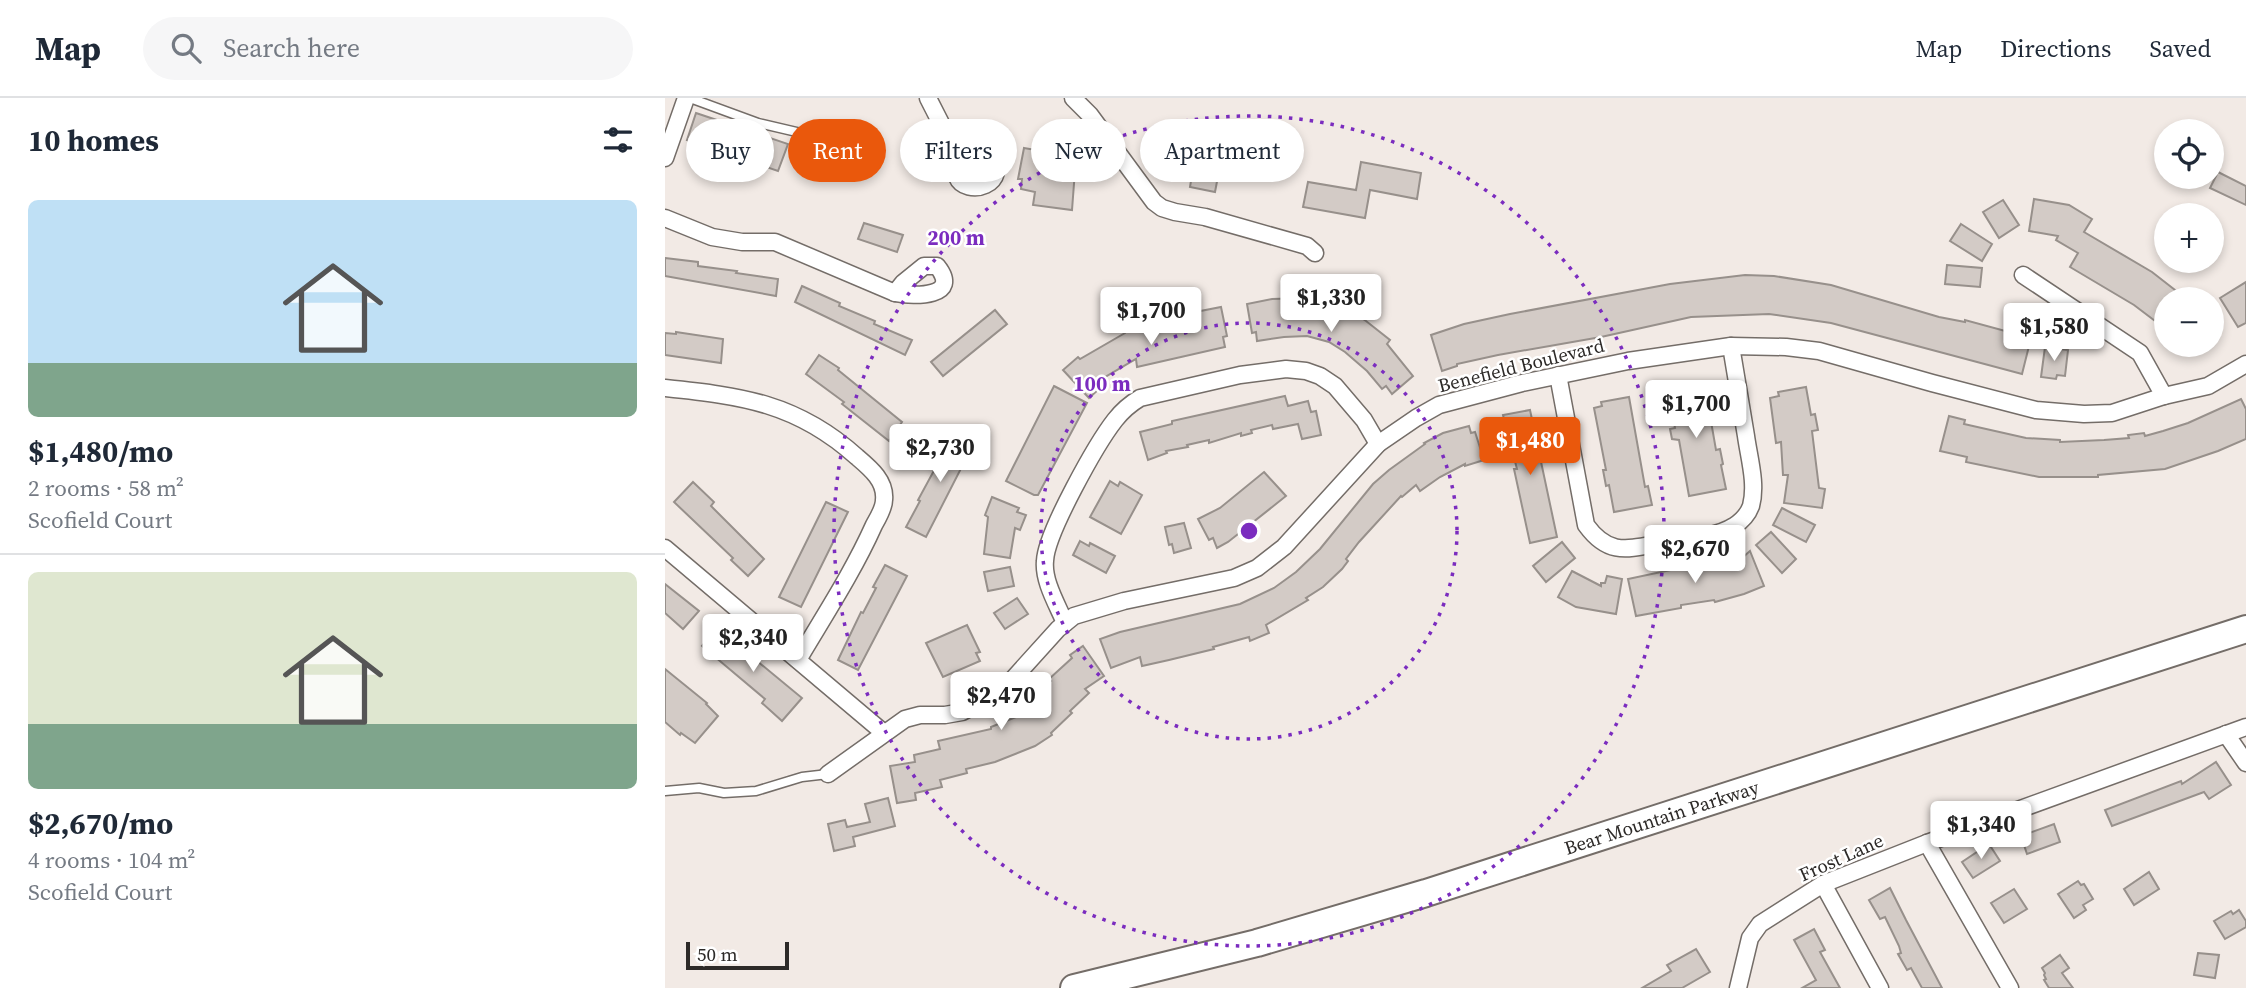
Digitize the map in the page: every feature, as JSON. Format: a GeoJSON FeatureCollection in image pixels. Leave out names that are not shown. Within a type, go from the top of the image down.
{"type":"FeatureCollection","features":[{"type":"Feature","properties":{"kind":"highway","name":"Bear Mountain Parkway"},"geometry":{"type":"LineString","coordinates":[[1074,988],[1244,946],[1475,878],[2246,629]]}},
{"type":"Feature","properties":{"kind":"highway","name":"Bear Mountain Parkway"},"geometry":{"type":"LineString","coordinates":[[1148,988],[1365,929],[2246,646]]}},
{"type":"Feature","properties":{"kind":"street"},"geometry":{"type":"LineString","coordinates":[[665,158],[688,98]]}},
{"type":"Feature","properties":{"kind":"street"},"geometry":{"type":"LineString","coordinates":[[928,98],[939,119]]}},
{"type":"Feature","properties":{"kind":"street"},"geometry":{"type":"LineString","coordinates":[[1073,98],[1090,115],[1154,202],[1162,208],[1205,217],[1307,246],[1315,253]]}},
{"type":"Feature","properties":{"kind":"street"},"geometry":{"type":"LineString","coordinates":[[665,218],[712,237],[742,242],[775,242],[895,293]]}},
{"type":"Feature","properties":{"kind":"street"},"geometry":{"type":"LineString","coordinates":[[2023,275],[2140,353],[2164,396]]}},
{"type":"Feature","properties":{"kind":"street"},"geometry":{"type":"LineString","coordinates":[[1558,375],[1586,524],[1596,538],[1613,547],[1623,549],[1653,545],[1723,532],[1742,520],[1750,508],[1753,490],[1751,465],[1731,346]]}},
{"type":"Feature","properties":{"kind":"street","name":"Benefield Boulevard"},"geometry":{"type":"LineString","coordinates":[[828,774],[905,719],[920,715],[963,712],[992,696],[1029,663],[1074,616],[1124,601],[1234,578],[1257,568],[1284,547],[1363,457],[1416,418],[1439,405],[1558,375],[1731,346],[1786,347],[1819,351],[2036,410],[2084,414],[2112,413],[2164,396],[2208,386],[2246,364]]}},
{"type":"Feature","properties":{"kind":"street"},"geometry":{"type":"LineString","coordinates":[[1065,623],[1047,579],[1045,561],[1050,541],[1068,500],[1114,421],[1140,398],[1240,375],[1286,369],[1306,371],[1335,386],[1364,420],[1378,444]]}},
{"type":"Feature","properties":{"kind":"street"},"geometry":{"type":"LineString","coordinates":[[665,388],[716,393],[760,402],[802,417],[844,445],[874,472],[883,487],[885,502],[866,544],[798,660]]}},
{"type":"Feature","properties":{"kind":"street"},"geometry":{"type":"LineString","coordinates":[[665,548],[884,733]]}},
{"type":"Feature","properties":{"kind":"street","name":"Frost Lane"},"geometry":{"type":"LineString","coordinates":[[1738,988],[1750,938],[1760,924],[1823,884],[1927,843],[2246,727]]}},
{"type":"Feature","properties":{"kind":"street"},"geometry":{"type":"LineString","coordinates":[[2226,734],[2246,763]]}},
{"type":"Feature","properties":{"kind":"street"},"geometry":{"type":"LineString","coordinates":[[1927,843],[2010,988]]}},
{"type":"Feature","properties":{"kind":"street"},"geometry":{"type":"LineString","coordinates":[[1823,884],[1880,988]]}},
{"type":"Feature","properties":{"kind":"lane"},"geometry":{"type":"LineString","coordinates":[[688,98],[758,123],[788,130]]}},
{"type":"Feature","properties":{"kind":"lane"},"geometry":{"type":"LineString","coordinates":[[665,791],[699,788],[725,793],[756,791],[802,777],[828,774]]}},
{"type":"Feature","properties":{"kind":"building"},"geometry":{"type":"Polygon","coordinates":[[[696,113],[714,119],[694,119],[696,113]]]}},
{"type":"Feature","properties":{"kind":"building"},"geometry":{"type":"Polygon","coordinates":[[[774,139],[788,144],[778,171],[774,170],[774,139]]]}},
{"type":"Feature","properties":{"kind":"building"},"geometry":{"type":"Polygon","coordinates":[[[1024,148],[1031,149],[1031,182],[1074,182],[1072,210],[1033,205],[1035,192],[1021,189],[1022,179],[1018,179],[1024,148]]]}},
{"type":"Feature","properties":{"kind":"building"},"geometry":{"type":"Polygon","coordinates":[[[1361,162],[1421,173],[1417,199],[1370,190],[1365,218],[1303,207],[1308,182],[1356,190],[1361,162]]]}},
{"type":"Feature","properties":{"kind":"building"},"geometry":{"type":"Polygon","coordinates":[[[2224,175],[2246,186],[2246,205],[2212,189],[2224,189],[2224,175]]]}},
{"type":"Feature","properties":{"kind":"building"},"geometry":{"type":"Polygon","coordinates":[[[1191,182],[1217,182],[1215,192],[1190,187],[1191,182]]]}},
{"type":"Feature","properties":{"kind":"building"},"geometry":{"type":"Polygon","coordinates":[[[2034,199],[2069,205],[2092,219],[2084,232],[2152,272],[2171,287],[2154,287],[2154,320],[2134,305],[2070,267],[2078,253],[2056,240],[2058,236],[2029,231],[2034,199]]]}},
{"type":"Feature","properties":{"kind":"building"},"geometry":{"type":"Polygon","coordinates":[[[2003,200],[2019,225],[1999,238],[1983,212],[2003,200]]]}},
{"type":"Feature","properties":{"kind":"building"},"geometry":{"type":"Polygon","coordinates":[[[864,223],[903,235],[897,252],[858,239],[864,223]]]}},
{"type":"Feature","properties":{"kind":"building"},"geometry":{"type":"Polygon","coordinates":[[[1961,224],[1992,244],[1982,261],[1950,241],[1961,224]]]}},
{"type":"Feature","properties":{"kind":"building"},"geometry":{"type":"Polygon","coordinates":[[[665,258],[778,279],[776,296],[665,276],[665,258]]]}},
{"type":"Feature","properties":{"kind":"building"},"geometry":{"type":"Polygon","coordinates":[[[1947,265],[1982,268],[1980,287],[1945,284],[1947,265]]]}},
{"type":"Feature","properties":{"kind":"building"},"geometry":{"type":"Polygon","coordinates":[[[1745,275],[1774,276],[1831,285],[1939,317],[1965,320],[2031,338],[2022,374],[1831,323],[1769,314],[1691,317],[1601,337],[1498,355],[1457,364],[1442,371],[1431,335],[1464,324],[1510,314],[1670,284],[1745,275]]]}},
{"type":"Feature","properties":{"kind":"building"},"geometry":{"type":"Polygon","coordinates":[[[2246,282],[2246,323],[2238,327],[2224,304],[2224,296],[2246,282]]]}},
{"type":"Feature","properties":{"kind":"building"},"geometry":{"type":"Polygon","coordinates":[[[802,286],[875,321],[874,324],[912,340],[905,355],[795,302],[802,286]]]}},
{"type":"Feature","properties":{"kind":"building"},"geometry":{"type":"Polygon","coordinates":[[[1306,298],[1351,311],[1366,321],[1390,340],[1387,344],[1413,376],[1392,394],[1386,386],[1382,389],[1367,371],[1329,342],[1307,336],[1257,341],[1256,332],[1252,333],[1247,304],[1272,299],[1306,298]]]}},
{"type":"Feature","properties":{"kind":"building"},"geometry":{"type":"Polygon","coordinates":[[[1221,307],[1227,336],[1223,337],[1225,347],[1137,367],[1136,359],[1095,383],[1100,388],[1089,398],[1063,370],[1078,357],[1080,359],[1125,331],[1176,318],[1175,316],[1221,307]]]}},
{"type":"Feature","properties":{"kind":"building"},"geometry":{"type":"Polygon","coordinates":[[[995,310],[1007,324],[943,376],[931,362],[995,310]]]}},
{"type":"Feature","properties":{"kind":"building"},"geometry":{"type":"Polygon","coordinates":[[[676,332],[723,339],[721,363],[665,355],[665,333],[676,332]]]}},
{"type":"Feature","properties":{"kind":"building"},"geometry":{"type":"Polygon","coordinates":[[[2045,347],[2068,350],[2065,376],[2057,375],[2056,379],[2041,377],[2045,347]]]}},
{"type":"Feature","properties":{"kind":"building"},"geometry":{"type":"Polygon","coordinates":[[[819,355],[839,368],[838,370],[902,422],[889,441],[806,374],[819,355]]]}},
{"type":"Feature","properties":{"kind":"building"},"geometry":{"type":"Polygon","coordinates":[[[1697,385],[1697,388],[1705,387],[1716,450],[1720,449],[1726,489],[1689,496],[1679,440],[1672,439],[1670,429],[1675,428],[1668,390],[1697,385]]]}},
{"type":"Feature","properties":{"kind":"building"},"geometry":{"type":"Polygon","coordinates":[[[1054,386],[1087,403],[1038,495],[1034,495],[1006,481],[1054,386]]]}},
{"type":"Feature","properties":{"kind":"building"},"geometry":{"type":"Polygon","coordinates":[[[1806,387],[1811,415],[1815,414],[1818,430],[1812,431],[1819,488],[1825,489],[1822,508],[1784,503],[1788,475],[1783,475],[1781,442],[1776,443],[1770,398],[1779,396],[1778,392],[1806,387]]]}},
{"type":"Feature","properties":{"kind":"building"},"geometry":{"type":"Polygon","coordinates":[[[1285,396],[1288,406],[1308,401],[1311,412],[1316,411],[1321,435],[1302,439],[1298,424],[1273,429],[1272,425],[1251,430],[1252,433],[1241,436],[1241,433],[1209,443],[1209,440],[1187,445],[1188,447],[1166,451],[1167,453],[1148,460],[1140,432],[1172,424],[1172,421],[1285,396]]]}},
{"type":"Feature","properties":{"kind":"building"},"geometry":{"type":"Polygon","coordinates":[[[1629,397],[1645,487],[1648,486],[1652,505],[1614,512],[1609,485],[1606,486],[1603,470],[1606,470],[1594,408],[1602,406],[1601,402],[1629,397]]]}},
{"type":"Feature","properties":{"kind":"building"},"geometry":{"type":"Polygon","coordinates":[[[2241,399],[2246,409],[2246,439],[2165,469],[2098,477],[2039,477],[1966,462],[1967,457],[1940,451],[1949,416],[1965,420],[1964,424],[2026,438],[2060,442],[2104,440],[2129,438],[2128,435],[2144,433],[2145,436],[2163,431],[2241,399]]]}},
{"type":"Feature","properties":{"kind":"building"},"geometry":{"type":"Polygon","coordinates":[[[1530,410],[1557,537],[1530,543],[1514,469],[1517,469],[1503,415],[1530,410]]]}},
{"type":"Feature","properties":{"kind":"building"},"geometry":{"type":"Polygon","coordinates":[[[1469,426],[1471,433],[1475,432],[1484,460],[1465,464],[1420,491],[1416,485],[1401,496],[1359,542],[1342,569],[1306,598],[1308,600],[1266,625],[1269,633],[1250,641],[1249,637],[1213,647],[1214,649],[1142,666],[1140,657],[1111,668],[1100,639],[1240,604],[1274,588],[1320,549],[1373,484],[1389,470],[1424,443],[1443,433],[1469,426]]]}},
{"type":"Feature","properties":{"kind":"building"},"geometry":{"type":"Polygon","coordinates":[[[952,432],[974,443],[926,537],[906,527],[952,432]]]}},
{"type":"Feature","properties":{"kind":"building"},"geometry":{"type":"Polygon","coordinates":[[[1264,472],[1286,496],[1217,548],[1213,538],[1209,540],[1198,519],[1220,508],[1264,472]]]}},
{"type":"Feature","properties":{"kind":"building"},"geometry":{"type":"Polygon","coordinates":[[[1110,481],[1118,486],[1120,482],[1142,495],[1121,534],[1090,517],[1110,481]]]}},
{"type":"Feature","properties":{"kind":"building"},"geometry":{"type":"Polygon","coordinates":[[[693,482],[714,502],[711,506],[764,559],[748,576],[731,560],[733,558],[674,502],[693,482]]]}},
{"type":"Feature","properties":{"kind":"building"},"geometry":{"type":"Polygon","coordinates":[[[992,497],[1019,508],[1017,512],[1026,515],[1020,530],[1015,528],[1010,558],[984,554],[988,517],[985,515],[992,497]]]}},
{"type":"Feature","properties":{"kind":"building"},"geometry":{"type":"Polygon","coordinates":[[[826,502],[848,512],[801,607],[779,597],[826,502]]]}},
{"type":"Feature","properties":{"kind":"building"},"geometry":{"type":"Polygon","coordinates":[[[1782,508],[1815,525],[1806,542],[1773,525],[1782,508]]]}},
{"type":"Feature","properties":{"kind":"building"},"geometry":{"type":"Polygon","coordinates":[[[1184,523],[1191,548],[1174,553],[1172,544],[1169,545],[1165,527],[1184,523]]]}},
{"type":"Feature","properties":{"kind":"building"},"geometry":{"type":"Polygon","coordinates":[[[1771,532],[1796,559],[1782,573],[1756,545],[1771,532]]]}},
{"type":"Feature","properties":{"kind":"building"},"geometry":{"type":"Polygon","coordinates":[[[1080,541],[1089,546],[1090,543],[1115,556],[1106,573],[1073,555],[1080,541]]]}},
{"type":"Feature","properties":{"kind":"building"},"geometry":{"type":"Polygon","coordinates":[[[1562,542],[1575,558],[1546,582],[1533,566],[1562,542]]]}},
{"type":"Feature","properties":{"kind":"building"},"geometry":{"type":"Polygon","coordinates":[[[1750,551],[1764,586],[1715,602],[1681,605],[1681,608],[1636,616],[1628,579],[1699,564],[1699,567],[1739,555],[1741,559],[1750,551]]]}},
{"type":"Feature","properties":{"kind":"building"},"geometry":{"type":"Polygon","coordinates":[[[885,565],[907,576],[858,670],[838,660],[876,588],[873,587],[885,565]]]}},
{"type":"Feature","properties":{"kind":"building"},"geometry":{"type":"Polygon","coordinates":[[[1010,567],[1014,586],[988,591],[984,572],[1010,567]]]}},
{"type":"Feature","properties":{"kind":"building"},"geometry":{"type":"Polygon","coordinates":[[[1572,571],[1601,586],[1607,576],[1622,579],[1616,614],[1576,607],[1558,597],[1572,571]]]}},
{"type":"Feature","properties":{"kind":"building"},"geometry":{"type":"Polygon","coordinates":[[[665,584],[699,611],[683,629],[665,613],[665,584]]]}},
{"type":"Feature","properties":{"kind":"building"},"geometry":{"type":"Polygon","coordinates":[[[1017,598],[1028,614],[1005,629],[994,613],[1017,598]]]}},
{"type":"Feature","properties":{"kind":"building"},"geometry":{"type":"Polygon","coordinates":[[[967,625],[980,652],[976,653],[980,661],[943,677],[926,643],[967,625]]]}},
{"type":"Feature","properties":{"kind":"building"},"geometry":{"type":"Polygon","coordinates":[[[717,628],[802,698],[782,721],[762,703],[765,699],[702,646],[717,628]]]}},
{"type":"Feature","properties":{"kind":"building"},"geometry":{"type":"Polygon","coordinates":[[[1083,646],[1104,676],[1085,689],[1089,693],[1070,711],[1072,713],[1052,735],[1035,746],[995,762],[966,769],[967,773],[940,780],[942,787],[915,793],[916,800],[897,803],[890,766],[915,762],[914,755],[940,749],[938,741],[991,729],[1016,717],[1014,714],[1034,701],[1031,699],[1072,658],[1070,655],[1083,646]]]}},
{"type":"Feature","properties":{"kind":"building"},"geometry":{"type":"Polygon","coordinates":[[[665,669],[707,703],[718,716],[695,743],[665,722],[665,669]]]}},
{"type":"Feature","properties":{"kind":"building"},"geometry":{"type":"Polygon","coordinates":[[[2216,762],[2231,785],[2209,799],[2204,792],[2112,826],[2105,810],[2181,781],[2182,784],[2216,762]]]}},
{"type":"Feature","properties":{"kind":"building"},"geometry":{"type":"Polygon","coordinates":[[[888,798],[895,826],[853,837],[855,846],[834,851],[828,824],[845,820],[847,827],[870,822],[865,804],[888,798]]]}},
{"type":"Feature","properties":{"kind":"building"},"geometry":{"type":"Polygon","coordinates":[[[2054,824],[2060,842],[2027,854],[2021,836],[2054,824]]]}},
{"type":"Feature","properties":{"kind":"building"},"geometry":{"type":"Polygon","coordinates":[[[1989,844],[2000,861],[1973,878],[1962,862],[1989,844]]]}},
{"type":"Feature","properties":{"kind":"building"},"geometry":{"type":"Polygon","coordinates":[[[2149,872],[2159,889],[2134,905],[2124,889],[2149,872]]]}},
{"type":"Feature","properties":{"kind":"building"},"geometry":{"type":"Polygon","coordinates":[[[2078,881],[2081,885],[2084,884],[2093,899],[2083,905],[2086,910],[2074,918],[2058,894],[2078,881]]]}},
{"type":"Feature","properties":{"kind":"building"},"geometry":{"type":"Polygon","coordinates":[[[1890,888],[1942,988],[1922,988],[1911,968],[1907,970],[1898,954],[1901,953],[1899,946],[1885,917],[1880,919],[1869,900],[1890,888]]]}},
{"type":"Feature","properties":{"kind":"building"},"geometry":{"type":"Polygon","coordinates":[[[2014,889],[2027,909],[2004,923],[1991,903],[2014,889]]]}},
{"type":"Feature","properties":{"kind":"building"},"geometry":{"type":"Polygon","coordinates":[[[2239,910],[2246,921],[2246,927],[2225,939],[2214,921],[2231,911],[2233,914],[2239,910]]]}},
{"type":"Feature","properties":{"kind":"building"},"geometry":{"type":"Polygon","coordinates":[[[1814,929],[1825,950],[1820,952],[1840,988],[1802,988],[1816,980],[1794,940],[1814,929]]]}},
{"type":"Feature","properties":{"kind":"building"},"geometry":{"type":"Polygon","coordinates":[[[1696,949],[1710,972],[1682,988],[1642,988],[1671,971],[1667,965],[1696,949]]]}},
{"type":"Feature","properties":{"kind":"building"},"geometry":{"type":"Polygon","coordinates":[[[2198,953],[2219,955],[2215,978],[2194,975],[2198,953]]]}},
{"type":"Feature","properties":{"kind":"building"},"geometry":{"type":"Polygon","coordinates":[[[2060,955],[2069,968],[2062,973],[2073,988],[2049,988],[2044,980],[2045,973],[2042,968],[2060,955]]]}}]}
